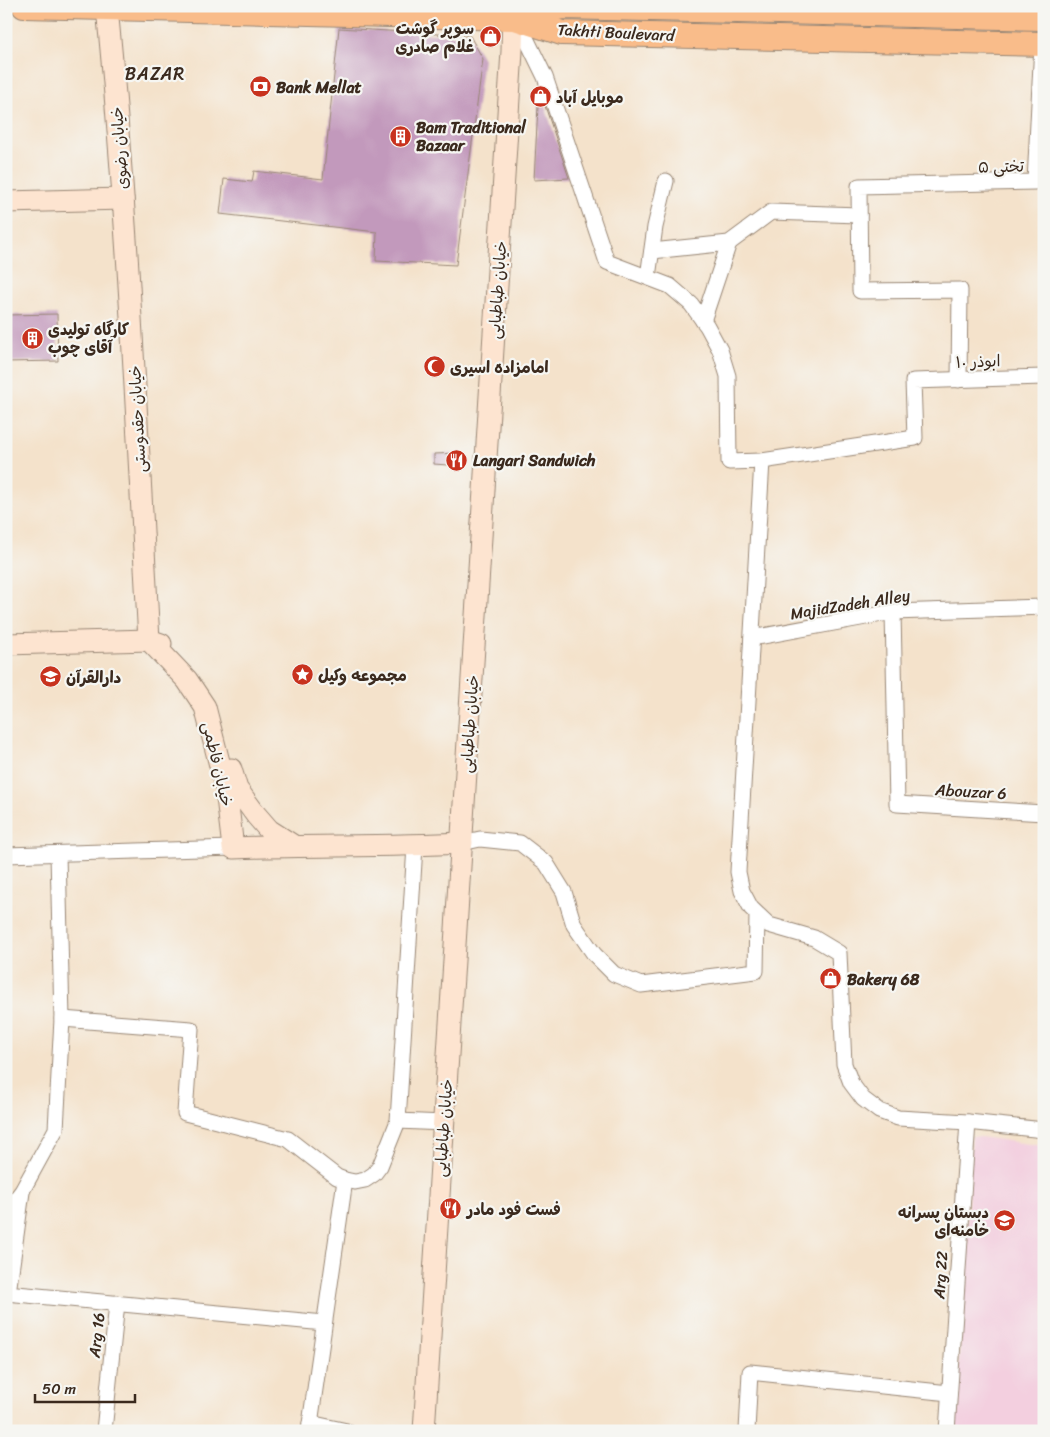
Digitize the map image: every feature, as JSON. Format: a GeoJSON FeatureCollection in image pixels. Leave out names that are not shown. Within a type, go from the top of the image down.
{"type":"FeatureCollection","features":[{"type":"Feature","properties":{"kind":"main road"},"geometry":{"type":"LineString","coordinates":[[24,6],[513,12]]}},
{"type":"Feature","properties":{"kind":"main road","name":"Takhti Boulevard"},"geometry":{"type":"LineString","coordinates":[[513,12],[562,7],[590,7],[1044,18]]}},
{"type":"Feature","properties":{"kind":"main road","name":"Takhti Boulevard"},"geometry":{"type":"LineString","coordinates":[[513,12],[562,33],[1043,44]]}},
{"type":"Feature","properties":{"kind":"main road"},"geometry":{"type":"LineString","coordinates":[[967,16],[967,42]]}},
{"type":"Feature","properties":{"kind":"street","name":"خیابان رضوی"},"geometry":{"type":"LineString","coordinates":[[107,8],[123,198]]}},
{"type":"Feature","properties":{"kind":"street"},"geometry":{"type":"LineString","coordinates":[[513,12],[545,77],[608,262],[670,286],[691,304],[704,321],[720,350],[728,376],[729,462],[762,461],[738,872],[742,891],[756,915],[768,925],[814,938],[839,953],[844,1064],[851,1083],[863,1099],[879,1111],[898,1118],[968,1122],[1044,1130]]}},
{"type":"Feature","properties":{"kind":"street","name":"خیابان طباطبایی"},"geometry":{"type":"LineString","coordinates":[[424,1431],[513,12]]}},
{"type":"Feature","properties":{"kind":"street","name":"تختی ۵"},"geometry":{"type":"LineString","coordinates":[[859,215],[859,186],[1035,182],[1043,44]]}},
{"type":"Feature","properties":{"kind":"street"},"geometry":{"type":"LineString","coordinates":[[648,277],[655,227],[666,181]]}},
{"type":"Feature","properties":{"kind":"street"},"geometry":{"type":"LineString","coordinates":[[6,202],[123,198]]}},
{"type":"Feature","properties":{"kind":"street","name":"خیابان حقدوستی"},"geometry":{"type":"LineString","coordinates":[[123,198],[149,640]]}},
{"type":"Feature","properties":{"kind":"street"},"geometry":{"type":"LineString","coordinates":[[652,251],[729,243],[771,212],[859,215],[860,291],[960,290],[959,380]]}},
{"type":"Feature","properties":{"kind":"street"},"geometry":{"type":"LineString","coordinates":[[704,321],[729,243]]}},
{"type":"Feature","properties":{"kind":"street","name":"ابوذر ۱۰"},"geometry":{"type":"LineString","coordinates":[[762,461],[915,438],[913,381],[1044,377]]}},
{"type":"Feature","properties":{"kind":"street","name":"MajidZadeh Alley"},"geometry":{"type":"LineString","coordinates":[[752,638],[893,612],[1044,607]]}},
{"type":"Feature","properties":{"kind":"street","name":"Abouzar 6"},"geometry":{"type":"LineString","coordinates":[[893,612],[897,804],[1044,813]]}},
{"type":"Feature","properties":{"kind":"street","name":"خیابان فاطمی"},"geometry":{"type":"LineString","coordinates":[[6,644],[149,640],[168,647],[194,675],[211,704],[237,789],[269,830],[294,846]]}},
{"type":"Feature","properties":{"kind":"street","name":"خیابان فاطمی"},"geometry":{"type":"LineString","coordinates":[[149,640],[187,680],[204,707],[226,789],[232,848]]}},
{"type":"Feature","properties":{"kind":"street"},"geometry":{"type":"LineString","coordinates":[[6,854],[294,846],[415,846],[462,843],[480,839],[520,843],[546,863],[564,892],[574,925],[594,954],[614,974],[641,985],[756,972],[756,915]]}},
{"type":"Feature","properties":{"kind":"street"},"geometry":{"type":"LineString","coordinates":[[62,1019],[191,1029],[185,1113],[288,1139],[337,1177],[355,1182],[365,1180],[374,1174],[380,1166],[398,1121],[415,846]]}},
{"type":"Feature","properties":{"kind":"street"},"geometry":{"type":"LineString","coordinates":[[6,1212],[22,1191],[56,1129],[62,1019],[58,854]]}},
{"type":"Feature","properties":{"kind":"street"},"geometry":{"type":"LineString","coordinates":[[398,1121],[444,1123]]}},
{"type":"Feature","properties":{"kind":"street","name":"Arg 22"},"geometry":{"type":"LineString","coordinates":[[947,1431],[968,1122]]}},
{"type":"Feature","properties":{"kind":"street"},"geometry":{"type":"LineString","coordinates":[[345,1180],[310,1427],[347,1431]]}},
{"type":"Feature","properties":{"kind":"street"},"geometry":{"type":"LineString","coordinates":[[22,1191],[7,1293],[324,1323]]}},
{"type":"Feature","properties":{"kind":"street","name":"Arg 16"},"geometry":{"type":"LineString","coordinates":[[104,1431],[117,1303]]}},
{"type":"Feature","properties":{"kind":"street"},"geometry":{"type":"LineString","coordinates":[[746,1431],[750,1372],[949,1393]]}},
{"type":"Feature","properties":{"kind":"shaded area"},"geometry":{"type":"Polygon","coordinates":[[[972,1136],[1044,1146],[1044,1431],[955,1431],[972,1136]]]}},
{"type":"Feature","properties":{"kind":"building","name":"Bam Traditional Bazaar"},"geometry":{"type":"Polygon","coordinates":[[[339,28],[470,36],[483,59],[456,265],[376,261],[377,232],[220,214],[224,179],[252,182],[254,171],[323,179],[339,28]]]}},
{"type":"Feature","properties":{"kind":"building"},"geometry":{"type":"Polygon","coordinates":[[[539,88],[569,178],[534,180],[539,88]]]}},
{"type":"Feature","properties":{"kind":"building","name":"کارگاه تولیدی آقای چوب"},"geometry":{"type":"Polygon","coordinates":[[[57,314],[58,361],[6,362],[6,315],[57,314]]]}},
{"type":"Feature","properties":{"kind":"building"},"geometry":{"type":"Polygon","coordinates":[[[461,453],[461,466],[434,464],[434,454],[461,453]]]}},
{"type":"Feature","properties":{"kind":"place","name":"سوپر گوشت غلام صادری"},"geometry":{"type":"Point","coordinates":[490,37]}},
{"type":"Feature","properties":{"kind":"place","name":"Bank Mellat"},"geometry":{"type":"Point","coordinates":[260,87]}},
{"type":"Feature","properties":{"kind":"place","name":"موبایل آباد"},"geometry":{"type":"Point","coordinates":[540,97]}},
{"type":"Feature","properties":{"kind":"place","name":"Bam Traditional Bazaar"},"geometry":{"type":"Point","coordinates":[400,136]}},
{"type":"Feature","properties":{"kind":"place","name":"کارگاه تولیدی آقای چوب"},"geometry":{"type":"Point","coordinates":[32,338]}},
{"type":"Feature","properties":{"kind":"place","name":"امامزاده اسیری"},"geometry":{"type":"Point","coordinates":[434,367]}},
{"type":"Feature","properties":{"kind":"place","name":"Langari Sandwich"},"geometry":{"type":"Point","coordinates":[457,460]}},
{"type":"Feature","properties":{"kind":"place","name":"مجموعه وکیل"},"geometry":{"type":"Point","coordinates":[302,675]}},
{"type":"Feature","properties":{"kind":"place","name":"دارالقرآن"},"geometry":{"type":"Point","coordinates":[50,677]}},
{"type":"Feature","properties":{"kind":"place","name":"Bakery 68"},"geometry":{"type":"Point","coordinates":[831,979]}},
{"type":"Feature","properties":{"kind":"place","name":"فست فود مادر"},"geometry":{"type":"Point","coordinates":[451,1209]}},
{"type":"Feature","properties":{"kind":"place","name":"دبستان پسرانه خامنه‌ای"},"geometry":{"type":"Point","coordinates":[1005,1221]}},
{"type":"Feature","properties":{"kind":"district","name":"BAZAR"},"geometry":{"type":"Point","coordinates":[155,74]}}]}
